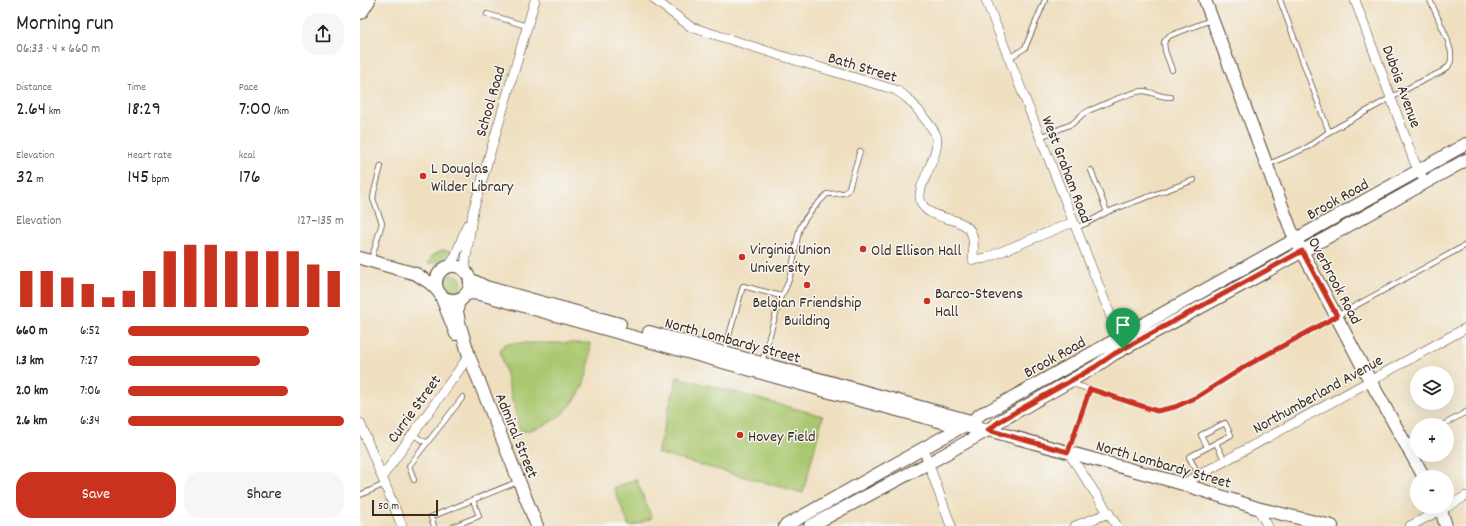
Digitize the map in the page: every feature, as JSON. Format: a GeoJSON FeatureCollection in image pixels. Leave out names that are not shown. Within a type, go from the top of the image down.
{"type":"FeatureCollection","features":[{"type":"Feature","properties":{"kind":"highway"},"geometry":{"type":"LineString","coordinates":[[360,11],[368,0]]}},
{"type":"Feature","properties":{"kind":"main road","name":"Overbrook Road"},"geometry":{"type":"LineString","coordinates":[[1205,0],[1296,239],[1371,381],[1410,439]]}},
{"type":"Feature","properties":{"kind":"main road","name":"Brook Road"},"geometry":{"type":"LineString","coordinates":[[810,526],[988,430],[1000,421],[1068,383],[1121,344],[1296,239],[1466,144]]}},
{"type":"Feature","properties":{"kind":"main road","name":"Brook Road"},"geometry":{"type":"LineString","coordinates":[[790,525],[967,424],[982,413],[1121,344],[1302,251],[1466,160]]}},
{"type":"Feature","properties":{"kind":"main road"},"geometry":{"type":"LineString","coordinates":[[364,259],[416,274],[430,282],[446,299],[452,300],[465,296],[470,289],[469,276],[460,267],[446,268],[435,272],[416,274]]}},
{"type":"Feature","properties":{"kind":"main road"},"geometry":{"type":"LineString","coordinates":[[440,293],[436,285],[437,279],[439,273],[446,268]]}},
{"type":"Feature","properties":{"kind":"main road","name":"North Lombardy Street"},"geometry":{"type":"LineString","coordinates":[[469,276],[486,287],[761,363],[967,424],[1183,484],[1257,508],[1332,526]]}},
{"type":"Feature","properties":{"kind":"main road","name":"Admiral Street"},"geometry":{"type":"LineString","coordinates":[[440,293],[456,335],[469,356]]}},
{"type":"Feature","properties":{"kind":"main road","name":"North Lombardy Street"},"geometry":{"type":"LineString","coordinates":[[465,296],[484,295],[822,390],[967,424]]}},
{"type":"Feature","properties":{"kind":"main road","name":"Admiral Street"},"geometry":{"type":"LineString","coordinates":[[465,296],[458,303],[457,311],[469,356],[537,526]]}},
{"type":"Feature","properties":{"kind":"main road"},"geometry":{"type":"LineString","coordinates":[[1445,514],[1446,526]]}},
{"type":"Feature","properties":{"kind":"street","name":"School Road"},"geometry":{"type":"LineString","coordinates":[[469,276],[465,265],[473,211],[535,0]]}},
{"type":"Feature","properties":{"kind":"street","name":"Bath Street"},"geometry":{"type":"LineString","coordinates":[[655,0],[691,27],[798,62],[896,90],[906,96],[932,128],[936,137],[936,151],[921,190],[920,200],[924,208],[929,211],[959,222],[967,227],[973,238],[973,260],[986,258],[1074,225]]}},
{"type":"Feature","properties":{"kind":"street","name":"West Graham Road"},"geometry":{"type":"LineString","coordinates":[[986,0],[1121,344]]}},
{"type":"Feature","properties":{"kind":"street","name":"Dubois Avenue"},"geometry":{"type":"LineString","coordinates":[[1355,0],[1419,171],[1425,182]]}},
{"type":"Feature","properties":{"kind":"street","name":"School Road"},"geometry":{"type":"LineString","coordinates":[[446,268],[455,257],[473,211]]}},
{"type":"Feature","properties":{"kind":"street","name":"Northumberland Avenue"},"geometry":{"type":"LineString","coordinates":[[1183,484],[1466,328]]}},
{"type":"Feature","properties":{"kind":"street","name":"Currie Street"},"geometry":{"type":"LineString","coordinates":[[383,481],[412,434],[469,356]]}},
{"type":"Feature","properties":{"kind":"street"},"geometry":{"type":"LineString","coordinates":[[360,423],[402,526]]}},
{"type":"Feature","properties":{"kind":"street"},"geometry":{"type":"LineString","coordinates":[[923,448],[951,526]]}},
{"type":"Feature","properties":{"kind":"street"},"geometry":{"type":"LineString","coordinates":[[1068,452],[1117,526]]}},
{"type":"Feature","properties":{"kind":"street"},"geometry":{"type":"LineString","coordinates":[[1454,503],[1466,496]]}},
{"type":"Feature","properties":{"kind":"street"},"geometry":{"type":"LineString","coordinates":[[1257,508],[1268,526]]}},
{"type":"Feature","properties":{"kind":"street"},"geometry":{"type":"LineString","coordinates":[[1075,526],[1109,513]]}},
{"type":"Feature","properties":{"kind":"street"},"geometry":{"type":"LineString","coordinates":[[1410,526],[1433,514]]}},
{"type":"Feature","properties":{"kind":"lane"},"geometry":{"type":"LineString","coordinates":[[1009,58],[1025,48],[1045,0]]}},
{"type":"Feature","properties":{"kind":"lane"},"geometry":{"type":"LineString","coordinates":[[1280,0],[1329,132]]}},
{"type":"Feature","properties":{"kind":"lane"},"geometry":{"type":"LineString","coordinates":[[1267,166],[1308,147],[1329,132],[1392,97],[1442,72],[1448,67],[1451,60],[1451,52],[1430,0]]}},
{"type":"Feature","properties":{"kind":"lane"},"geometry":{"type":"LineString","coordinates":[[487,14],[527,26]]}},
{"type":"Feature","properties":{"kind":"lane"},"geometry":{"type":"LineString","coordinates":[[1172,70],[1165,51],[1164,42],[1169,36],[1212,19]]}},
{"type":"Feature","properties":{"kind":"lane"},"geometry":{"type":"LineString","coordinates":[[1040,137],[1072,124],[1090,110],[1136,92],[1148,92],[1166,98],[1171,97]]}},
{"type":"Feature","properties":{"kind":"lane"},"geometry":{"type":"LineString","coordinates":[[761,363],[781,296],[790,272],[800,230],[815,206],[827,194],[845,192],[849,188],[860,152]]}},
{"type":"Feature","properties":{"kind":"lane"},"geometry":{"type":"LineString","coordinates":[[364,259],[382,223],[373,199],[381,166]]}},
{"type":"Feature","properties":{"kind":"lane"},"geometry":{"type":"LineString","coordinates":[[1090,170],[1107,212]]}},
{"type":"Feature","properties":{"kind":"lane"},"geometry":{"type":"LineString","coordinates":[[1074,225],[1085,224],[1107,212],[1194,180]]}},
{"type":"Feature","properties":{"kind":"lane"},"geometry":{"type":"LineString","coordinates":[[1068,383],[1157,411],[1175,407],[1197,397],[1246,366],[1466,245]]}},
{"type":"Feature","properties":{"kind":"lane"},"geometry":{"type":"LineString","coordinates":[[724,353],[743,286],[781,296]]}},
{"type":"Feature","properties":{"kind":"lane"},"geometry":{"type":"LineString","coordinates":[[1068,452],[1090,389]]}},
{"type":"Feature","properties":{"kind":"lane"},"geometry":{"type":"LineString","coordinates":[[414,480],[409,466],[462,397]]}},
{"type":"Feature","properties":{"kind":"lane"},"geometry":{"type":"LineString","coordinates":[[1454,419],[1466,412]]}},
{"type":"Feature","properties":{"kind":"lane"},"geometry":{"type":"LineString","coordinates":[[1199,475],[1189,457],[1231,435],[1225,423],[1201,435],[1207,447]]}},
{"type":"Feature","properties":{"kind":"lane"},"geometry":{"type":"LineString","coordinates":[[412,434],[427,443]]}},
{"type":"Feature","properties":{"kind":"lane"},"geometry":{"type":"LineString","coordinates":[[1216,443],[1225,461]]}},
{"type":"Feature","properties":{"kind":"lane"},"geometry":{"type":"LineString","coordinates":[[360,495],[383,481]]}},
{"type":"Feature","properties":{"kind":"lane"},"geometry":{"type":"LineString","coordinates":[[434,526],[431,517],[519,481]]}},
{"type":"Feature","properties":{"kind":"lane"},"geometry":{"type":"LineString","coordinates":[[454,526],[479,516],[473,500]]}},
{"type":"Feature","properties":{"kind":"green space"},"geometry":{"type":"Polygon","coordinates":[[[442,250],[451,251],[447,257],[441,261],[428,263],[432,256],[442,250]]]}},
{"type":"Feature","properties":{"kind":"green space"},"geometry":{"type":"Polygon","coordinates":[[[453,275],[459,278],[462,284],[459,290],[453,293],[447,290],[444,284],[447,278],[453,275]]]}},
{"type":"Feature","properties":{"kind":"green space"},"geometry":{"type":"Polygon","coordinates":[[[590,343],[587,375],[581,390],[573,402],[563,413],[551,422],[537,428],[520,432],[500,350],[505,344],[590,343]]]}},
{"type":"Feature","properties":{"kind":"green space","name":"Hovey Field"},"geometry":{"type":"Polygon","coordinates":[[[677,377],[823,416],[803,493],[657,453],[677,377]]]}},
{"type":"Feature","properties":{"kind":"green space"},"geometry":{"type":"Polygon","coordinates":[[[636,479],[652,518],[633,526],[629,526],[614,488],[636,479]]]}},
{"type":"Feature","properties":{"kind":"place","name":"L Douglas Wilder Library"},"geometry":{"type":"Point","coordinates":[423,176]}},
{"type":"Feature","properties":{"kind":"place","name":"Old Ellison Hall"},"geometry":{"type":"Point","coordinates":[863,249]}},
{"type":"Feature","properties":{"kind":"place","name":"Virginia Union University"},"geometry":{"type":"Point","coordinates":[742,257]}},
{"type":"Feature","properties":{"kind":"place","name":"Belgian Friendship Building"},"geometry":{"type":"Point","coordinates":[807,285]}},
{"type":"Feature","properties":{"kind":"place","name":"Barco-Stevens Hall"},"geometry":{"type":"Point","coordinates":[927,301]}},
{"type":"Feature","properties":{"kind":"place","name":"Hovey Field"},"geometry":{"type":"Point","coordinates":[740,435]}},
{"type":"Feature","properties":{"kind":"route"},"geometry":{"type":"LineString","coordinates":[[1302,251],[1337,316],[1246,366],[1197,397],[1175,407],[1157,411],[1090,389],[1068,452],[988,430],[1000,421],[1095,367],[1123,349],[1302,251]]}}]}
